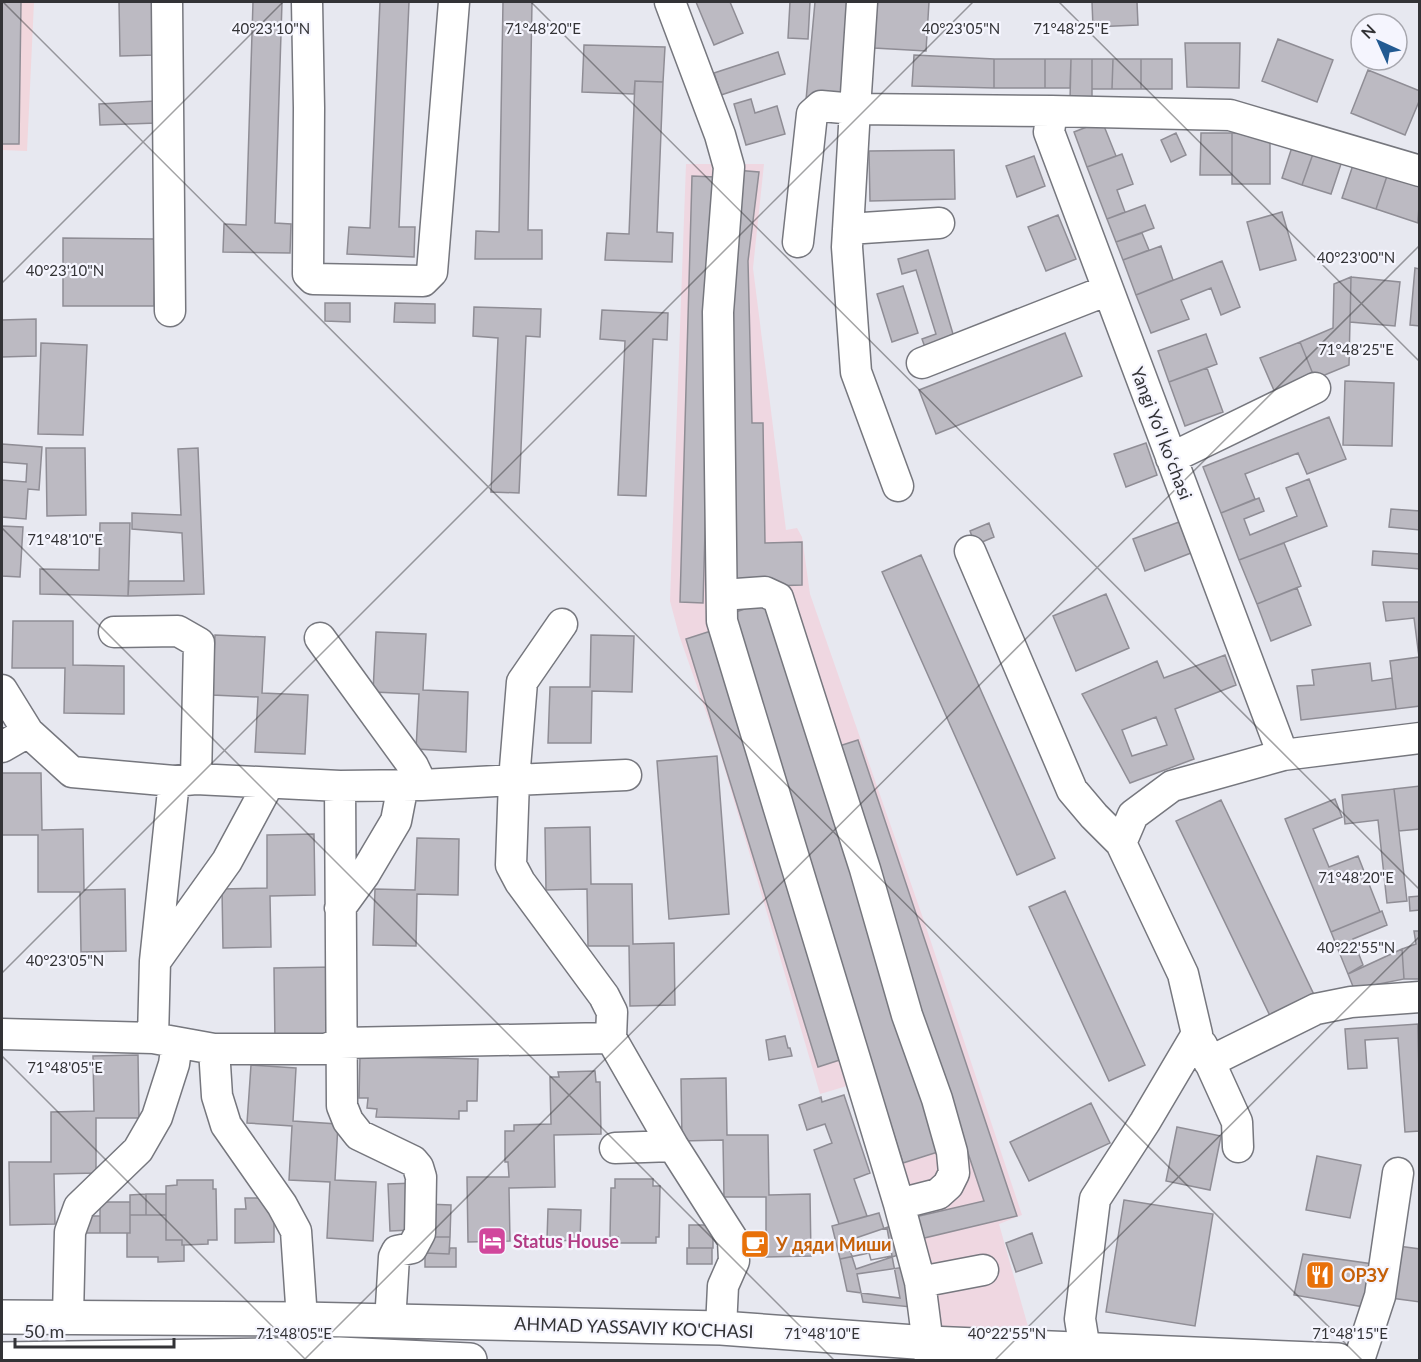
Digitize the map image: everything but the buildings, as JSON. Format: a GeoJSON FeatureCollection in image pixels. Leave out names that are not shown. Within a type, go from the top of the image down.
{"type":"FeatureCollection","features":[{"type":"Feature","properties":{"kind":"main road","name":"AHMAD YASSAVIY KO'CHASI"},"geometry":{"type":"LineString","coordinates":[[2,1317],[302,1319],[721,1328],[930,1352],[1084,1350],[1338,1360]]}},
{"type":"Feature","properties":{"kind":"main road"},"geometry":{"type":"LineString","coordinates":[[2,1359],[339,1357],[470,1360]]}},
{"type":"Feature","properties":{"kind":"street"},"geometry":{"type":"LineString","coordinates":[[167,2],[170,311]]}},
{"type":"Feature","properties":{"kind":"street"},"geometry":{"type":"LineString","coordinates":[[307,2],[308,274],[313,279],[423,281],[432,272],[454,2]]}},
{"type":"Feature","properties":{"kind":"street"},"geometry":{"type":"LineString","coordinates":[[670,2],[720,135],[729,167],[718,312],[722,621],[899,1204],[920,1282],[930,1352]]}},
{"type":"Feature","properties":{"kind":"street"},"geometry":{"type":"LineString","coordinates":[[862,2],[847,247],[855,372],[898,486]]}},
{"type":"Feature","properties":{"kind":"street"},"geometry":{"type":"LineString","coordinates":[[798,242],[812,114],[821,106],[855,109],[1230,115],[1419,171]]}},
{"type":"Feature","properties":{"kind":"street","name":"Yangi Yoʻl koʻchasi"},"geometry":{"type":"LineString","coordinates":[[1052,111],[1049,132],[1283,755]]}},
{"type":"Feature","properties":{"kind":"street"},"geometry":{"type":"LineString","coordinates":[[848,229],[939,224]]}},
{"type":"Feature","properties":{"kind":"street"},"geometry":{"type":"LineString","coordinates":[[922,363],[1108,290]]}},
{"type":"Feature","properties":{"kind":"street"},"geometry":{"type":"LineString","coordinates":[[1171,458],[1315,388]]}},
{"type":"Feature","properties":{"kind":"street"},"geometry":{"type":"LineString","coordinates":[[970,551],[1072,790],[1121,843],[1183,974],[1197,1034],[1237,1122],[1238,1147]]}},
{"type":"Feature","properties":{"kind":"street"},"geometry":{"type":"LineString","coordinates":[[722,595],[765,592],[778,598],[865,869],[907,1015],[937,1099],[952,1152],[954,1173],[948,1185],[938,1194],[899,1204]]}},
{"type":"Feature","properties":{"kind":"street"},"geometry":{"type":"LineString","coordinates":[[562,624],[522,682],[514,780],[511,865],[520,882],[604,996],[612,1012],[611,1038],[673,1146],[733,1240],[734,1261],[723,1286],[721,1328]]}},
{"type":"Feature","properties":{"kind":"street"},"geometry":{"type":"LineString","coordinates":[[68,1316],[70,1232],[79,1207],[138,1150],[157,1117],[174,1064],[165,1040],[155,961],[185,780],[199,643],[178,631],[114,632]]}},
{"type":"Feature","properties":{"kind":"street"},"geometry":{"type":"LineString","coordinates":[[320,638],[413,766],[412,785],[396,821],[364,875],[340,908]]}},
{"type":"Feature","properties":{"kind":"street"},"geometry":{"type":"LineString","coordinates":[[2,690],[28,732],[72,772],[185,780],[340,786],[626,775]]}},
{"type":"Feature","properties":{"kind":"street"},"geometry":{"type":"LineString","coordinates":[[2,747],[28,732]]}},
{"type":"Feature","properties":{"kind":"street"},"geometry":{"type":"LineString","coordinates":[[1121,843],[1133,815],[1172,786],[1283,755],[1419,738]]}},
{"type":"Feature","properties":{"kind":"street"},"geometry":{"type":"LineString","coordinates":[[155,961],[227,861],[269,783]]}},
{"type":"Feature","properties":{"kind":"street"},"geometry":{"type":"LineString","coordinates":[[340,786],[342,1106],[348,1121],[359,1135],[413,1161],[421,1177],[420,1233],[412,1248],[396,1251],[390,1322]]}},
{"type":"Feature","properties":{"kind":"street"},"geometry":{"type":"LineString","coordinates":[[1209,1062],[1316,1009],[1351,1002],[1419,997]]}},
{"type":"Feature","properties":{"kind":"street"},"geometry":{"type":"LineString","coordinates":[[2,1034],[165,1040],[214,1049],[326,1049],[341,1043],[611,1038]]}},
{"type":"Feature","properties":{"kind":"street"},"geometry":{"type":"LineString","coordinates":[[1084,1350],[1080,1319],[1095,1199],[1145,1122],[1197,1034]]}},
{"type":"Feature","properties":{"kind":"street"},"geometry":{"type":"LineString","coordinates":[[214,1049],[217,1096],[226,1125],[282,1205],[296,1231],[302,1319]]}},
{"type":"Feature","properties":{"kind":"street"},"geometry":{"type":"LineString","coordinates":[[615,1148],[673,1146]]}},
{"type":"Feature","properties":{"kind":"street"},"geometry":{"type":"LineString","coordinates":[[1359,1360],[1380,1296],[1398,1173]]}},
{"type":"Feature","properties":{"kind":"street"},"geometry":{"type":"LineString","coordinates":[[920,1282],[982,1270]]}},
{"type":"Feature","properties":{"kind":"shaded area"},"geometry":{"type":"Polygon","coordinates":[[[2,2],[34,2],[27,151],[2,150],[2,2]]]}},
{"type":"Feature","properties":{"kind":"shaded area"},"geometry":{"type":"Polygon","coordinates":[[[686,164],[764,164],[753,268],[786,530],[797,528],[802,537],[810,594],[924,921],[1022,1215],[999,1224],[1029,1330],[927,1330],[857,1083],[820,1094],[718,746],[679,635],[670,601],[686,164]]]}},
{"type":"Feature","properties":{"kind":"place","name":"Status House"},"geometry":{"type":"Point","coordinates":[492,1241]}},
{"type":"Feature","properties":{"kind":"place","name":"У дяди Миши"},"geometry":{"type":"Point","coordinates":[755,1244]}},
{"type":"Feature","properties":{"kind":"place","name":"ОРЗУ"},"geometry":{"type":"Point","coordinates":[1320,1275]}}]}
